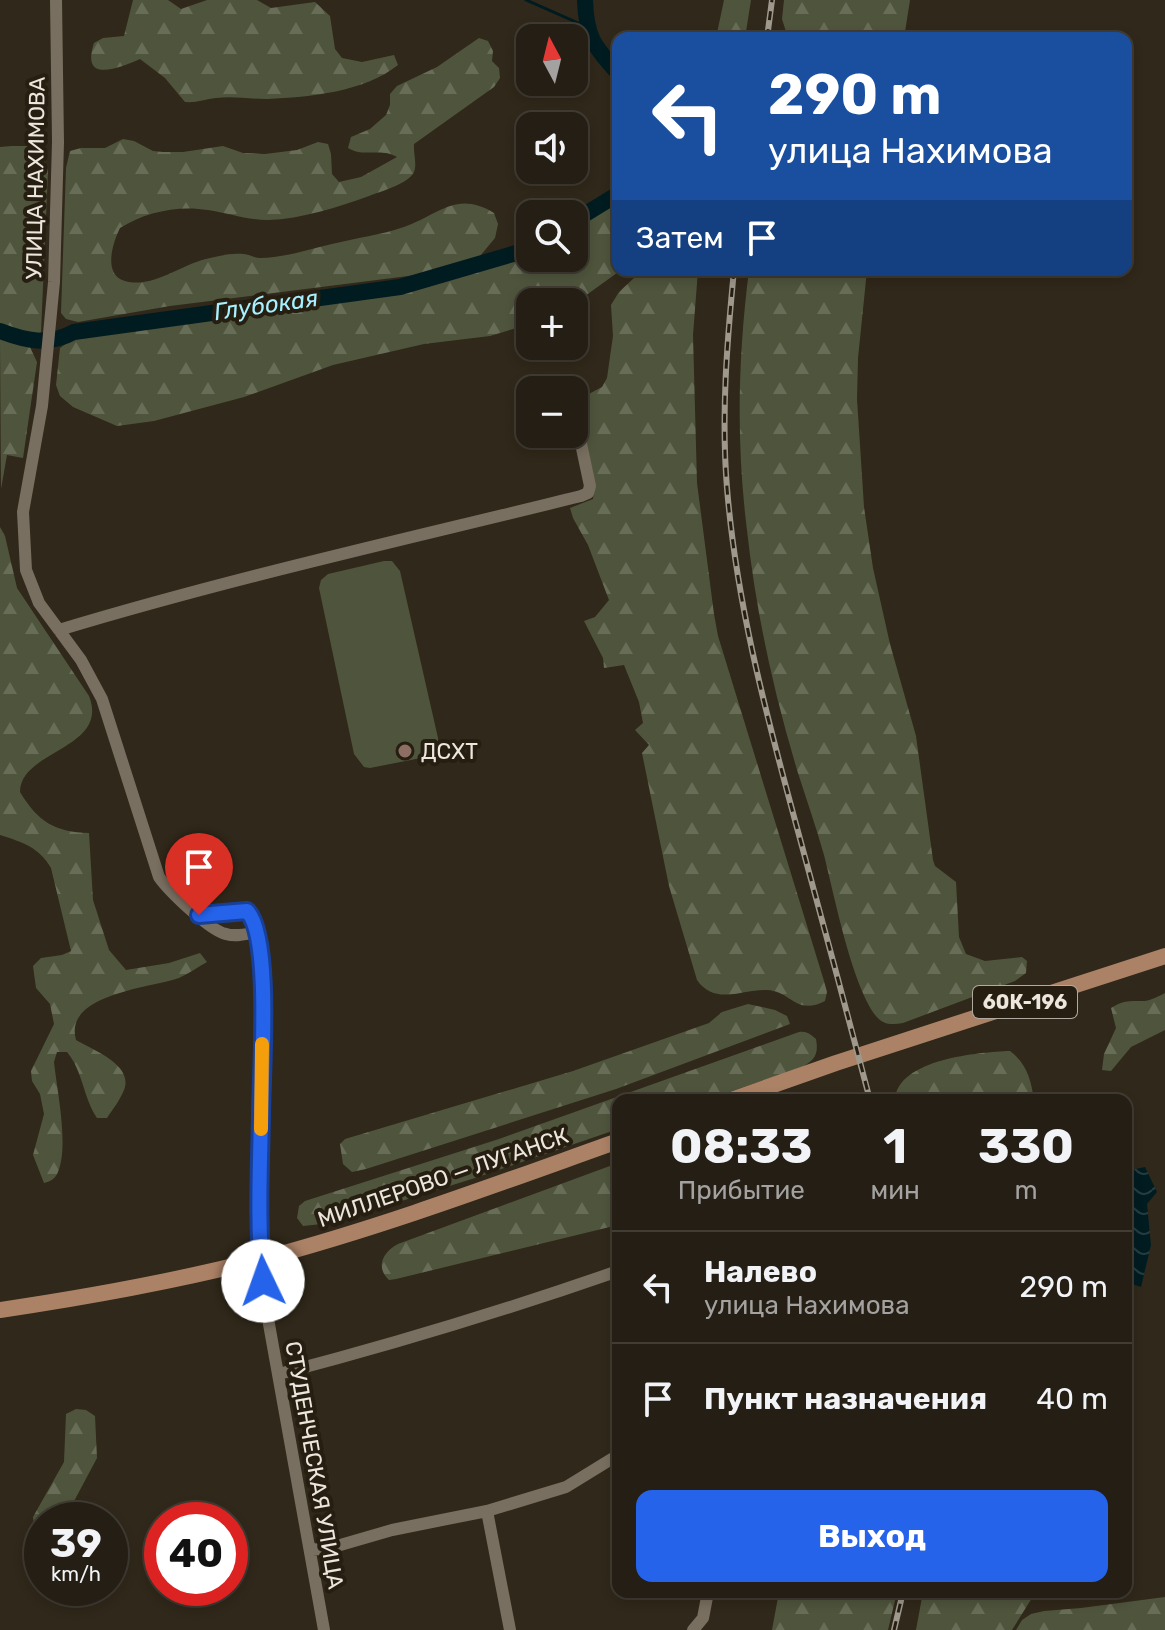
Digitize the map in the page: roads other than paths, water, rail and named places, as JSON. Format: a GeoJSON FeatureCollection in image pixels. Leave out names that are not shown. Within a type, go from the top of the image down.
{"type":"FeatureCollection","features":[{"type":"Feature","properties":{"kind":"main road","name":"60К-196"},"geometry":{"type":"LineString","coordinates":[[748,1094],[885,1046],[1165,956]]}},
{"type":"Feature","properties":{"kind":"main road","name":"МИЛЛЕРОВО — ЛУГАНСК"},"geometry":{"type":"LineString","coordinates":[[0,1310],[176,1279],[261,1259],[447,1202],[612,1143]]}},
{"type":"Feature","properties":{"kind":"street","name":"УЛИЦА НАХИМОВА"},"geometry":{"type":"LineString","coordinates":[[56,0],[58,142],[52,326],[24,504],[28,578],[39,603],[81,660],[102,699],[159,877],[169,891],[225,934],[257,932]]}},
{"type":"Feature","properties":{"kind":"street"},"geometry":{"type":"LineString","coordinates":[[59,630],[303,564],[581,496],[588,493],[590,486],[582,448]]}},
{"type":"Feature","properties":{"kind":"street"},"geometry":{"type":"LineString","coordinates":[[199,915],[247,911],[257,932]]}},
{"type":"Feature","properties":{"kind":"street","name":"СТУДЕНЧЕСКАЯ УЛИЦА"},"geometry":{"type":"LineString","coordinates":[[257,932],[263,999],[261,1259],[265,1302],[324,1630]]}},
{"type":"Feature","properties":{"kind":"street"},"geometry":{"type":"LineString","coordinates":[[279,1374],[380,1348],[612,1273]]}},
{"type":"Feature","properties":{"kind":"street"},"geometry":{"type":"LineString","coordinates":[[310,1550],[487,1511],[566,1487],[612,1459]]}},
{"type":"Feature","properties":{"kind":"street"},"geometry":{"type":"LineString","coordinates":[[487,1511],[510,1630]]}},
{"type":"Feature","properties":{"kind":"street"},"geometry":{"type":"LineString","coordinates":[[693,1630],[703,1618],[707,1598]]}},
{"type":"Feature","properties":{"kind":"water"},"geometry":{"type":"Polygon","coordinates":[[[1145,1167],[1157,1192],[1147,1204],[1151,1245],[1141,1287],[1132,1284],[1132,1170],[1145,1167]]]}},
{"type":"Feature","properties":{"kind":"waterway"},"geometry":{"type":"LineString","coordinates":[[526,0],[580,24]]}},
{"type":"Feature","properties":{"kind":"waterway","name":"Глубокая"},"geometry":{"type":"LineString","coordinates":[[585,0],[587,23],[593,40],[612,66]]}},
{"type":"Feature","properties":{"kind":"waterway","name":"Глубокая"},"geometry":{"type":"LineString","coordinates":[[588,212],[612,198]]}},
{"type":"Feature","properties":{"kind":"waterway","name":"Глубокая"},"geometry":{"type":"LineString","coordinates":[[0,331],[28,339],[46,340],[74,332],[400,287],[516,253]]}},
{"type":"Feature","properties":{"kind":"railway"},"geometry":{"type":"LineString","coordinates":[[768,32],[772,0]]}},
{"type":"Feature","properties":{"kind":"railway"},"geometry":{"type":"LineString","coordinates":[[733,276],[727,351],[725,433],[727,488],[737,571],[752,652],[772,733],[868,1094]]}},
{"type":"Feature","properties":{"kind":"railway"},"geometry":{"type":"LineString","coordinates":[[894,1630],[902,1598]]}},
{"type":"Feature","properties":{"kind":"place","name":"ДСХТ"},"geometry":{"type":"Point","coordinates":[405,751]}}]}
